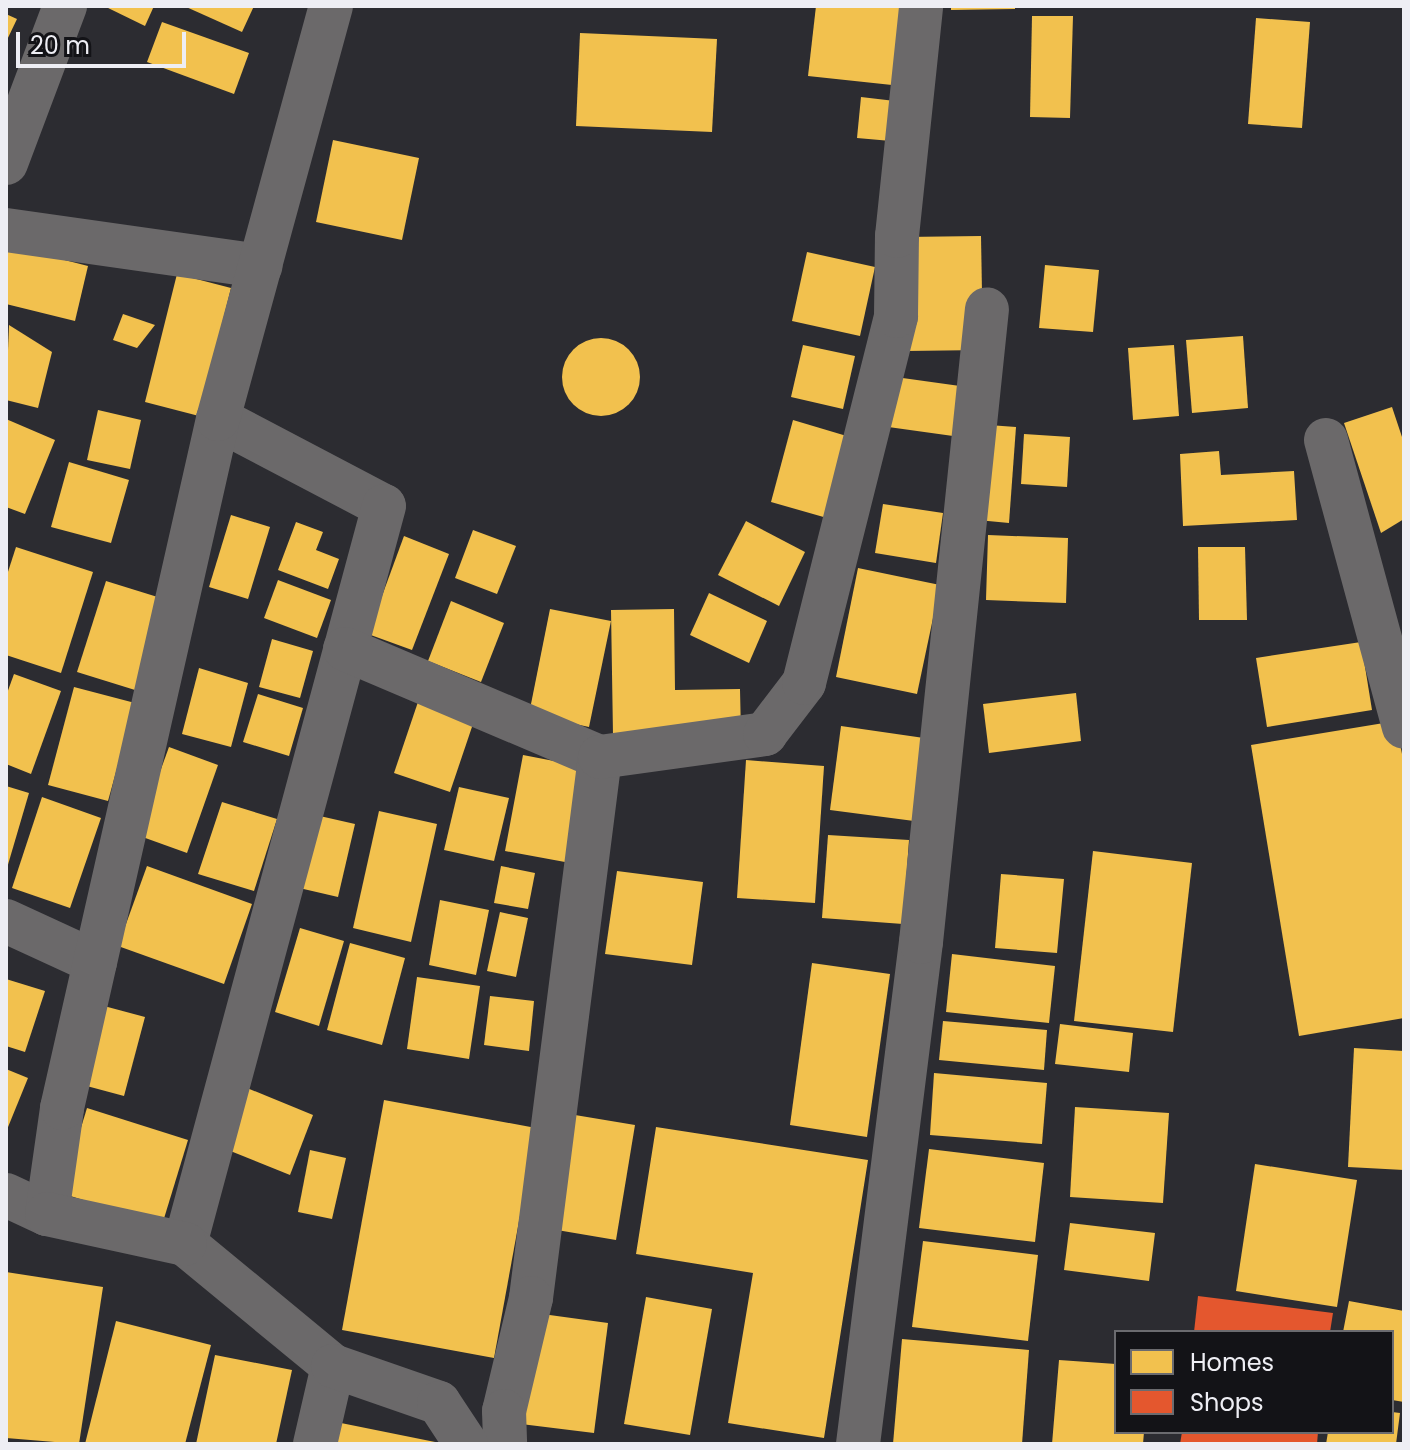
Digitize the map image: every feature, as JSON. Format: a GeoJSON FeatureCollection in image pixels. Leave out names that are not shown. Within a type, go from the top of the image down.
{"type":"FeatureCollection","features":[{"type":"Feature","properties":{"kind":"street"},"geometry":{"type":"LineString","coordinates":[[6,163],[65,6]]}},
{"type":"Feature","properties":{"kind":"street"},"geometry":{"type":"LineString","coordinates":[[47,1214],[62,1108],[218,419],[331,6]]}},
{"type":"Feature","properties":{"kind":"street"},"geometry":{"type":"LineString","coordinates":[[345,649],[600,757],[765,734],[804,683],[896,316],[897,236],[921,6]]}},
{"type":"Feature","properties":{"kind":"street"},"geometry":{"type":"LineString","coordinates":[[6,230],[260,266]]}},
{"type":"Feature","properties":{"kind":"street"},"geometry":{"type":"LineString","coordinates":[[858,1444],[921,942],[987,309]]}},
{"type":"Feature","properties":{"kind":"street"},"geometry":{"type":"LineString","coordinates":[[185,1244],[384,506],[218,419]]}},
{"type":"Feature","properties":{"kind":"street"},"geometry":{"type":"LineString","coordinates":[[1326,440],[1404,727]]}},
{"type":"Feature","properties":{"kind":"street"},"geometry":{"type":"LineString","coordinates":[[505,1444],[504,1411],[531,1298],[600,757]]}},
{"type":"Feature","properties":{"kind":"street"},"geometry":{"type":"LineString","coordinates":[[6,921],[95,962]]}},
{"type":"Feature","properties":{"kind":"street"},"geometry":{"type":"LineString","coordinates":[[6,1195],[47,1214],[185,1244],[333,1366],[439,1403],[466,1444]]}},
{"type":"Feature","properties":{"kind":"street"},"geometry":{"type":"LineString","coordinates":[[315,1444],[333,1366]]}},
{"type":"Feature","properties":{"kind":"building: Homes"},"geometry":{"type":"Polygon","coordinates":[[[104,6],[154,6],[145,26],[104,6]]]}},
{"type":"Feature","properties":{"kind":"building: Homes"},"geometry":{"type":"Polygon","coordinates":[[[184,6],[254,6],[242,32],[184,6]]]}},
{"type":"Feature","properties":{"kind":"building: Homes"},"geometry":{"type":"Polygon","coordinates":[[[816,6],[901,6],[892,85],[808,76],[816,6]]]}},
{"type":"Feature","properties":{"kind":"building: Homes"},"geometry":{"type":"Polygon","coordinates":[[[951,6],[1015,6],[1015,9],[951,10],[951,6]]]}},
{"type":"Feature","properties":{"kind":"building: Homes"},"geometry":{"type":"Polygon","coordinates":[[[6,14],[17,19],[6,42],[6,14]]]}},
{"type":"Feature","properties":{"kind":"building: Homes"},"geometry":{"type":"Polygon","coordinates":[[[1032,16],[1073,16],[1070,118],[1030,117],[1032,16]]]}},
{"type":"Feature","properties":{"kind":"building: Homes"},"geometry":{"type":"Polygon","coordinates":[[[1256,18],[1310,22],[1302,128],[1248,124],[1256,18]]]}},
{"type":"Feature","properties":{"kind":"building: Homes"},"geometry":{"type":"Polygon","coordinates":[[[162,22],[249,53],[234,94],[147,62],[162,22]]]}},
{"type":"Feature","properties":{"kind":"building: Homes"},"geometry":{"type":"Polygon","coordinates":[[[580,33],[717,39],[712,132],[576,126],[580,33]]]}},
{"type":"Feature","properties":{"kind":"building: Homes"},"geometry":{"type":"Polygon","coordinates":[[[861,97],[895,101],[891,141],[857,138],[861,97]]]}},
{"type":"Feature","properties":{"kind":"building: Homes"},"geometry":{"type":"Polygon","coordinates":[[[333,140],[419,158],[402,240],[316,222],[333,140]]]}},
{"type":"Feature","properties":{"kind":"building: Homes"},"geometry":{"type":"Polygon","coordinates":[[[981,236],[983,350],[906,351],[904,237],[981,236]]]}},
{"type":"Feature","properties":{"kind":"building: Homes"},"geometry":{"type":"Polygon","coordinates":[[[6,245],[88,266],[75,321],[6,304],[6,245]]]}},
{"type":"Feature","properties":{"kind":"building: Homes"},"geometry":{"type":"Polygon","coordinates":[[[807,252],[875,267],[860,336],[792,321],[807,252]]]}},
{"type":"Feature","properties":{"kind":"building: Homes"},"geometry":{"type":"Polygon","coordinates":[[[1045,265],[1099,270],[1093,332],[1039,328],[1045,265]]]}},
{"type":"Feature","properties":{"kind":"building: Homes"},"geometry":{"type":"Polygon","coordinates":[[[177,274],[231,288],[199,416],[145,402],[177,274]]]}},
{"type":"Feature","properties":{"kind":"building: Homes"},"geometry":{"type":"Polygon","coordinates":[[[123,314],[155,325],[137,348],[113,340],[123,314]]]}},
{"type":"Feature","properties":{"kind":"building: Homes"},"geometry":{"type":"Polygon","coordinates":[[[9,325],[52,352],[38,408],[6,400],[9,325]]]}},
{"type":"Feature","properties":{"kind":"building: Homes"},"geometry":{"type":"Polygon","coordinates":[[[1243,336],[1248,408],[1192,413],[1186,340],[1243,336]]]}},
{"type":"Feature","properties":{"kind":"building: Homes"},"geometry":{"type":"Polygon","coordinates":[[[601,338],[616,341],[633,355],[640,377],[637,392],[623,409],[601,416],[586,413],[569,399],[562,377],[565,362],[579,345],[601,338]]]}},
{"type":"Feature","properties":{"kind":"building: Homes"},"geometry":{"type":"Polygon","coordinates":[[[803,345],[855,356],[843,409],[791,397],[803,345]]]}},
{"type":"Feature","properties":{"kind":"building: Homes"},"geometry":{"type":"Polygon","coordinates":[[[1174,345],[1179,416],[1133,420],[1128,348],[1174,345]]]}},
{"type":"Feature","properties":{"kind":"building: Homes"},"geometry":{"type":"Polygon","coordinates":[[[881,375],[960,386],[953,436],[874,425],[881,375]]]}},
{"type":"Feature","properties":{"kind":"building: Homes"},"geometry":{"type":"Polygon","coordinates":[[[1392,407],[1404,443],[1404,519],[1381,533],[1344,423],[1392,407]]]}},
{"type":"Feature","properties":{"kind":"building: Homes"},"geometry":{"type":"Polygon","coordinates":[[[98,410],[141,420],[130,469],[87,460],[98,410]]]}},
{"type":"Feature","properties":{"kind":"building: Homes"},"geometry":{"type":"Polygon","coordinates":[[[6,419],[55,440],[25,514],[6,507],[6,419]]]}},
{"type":"Feature","properties":{"kind":"building: Homes"},"geometry":{"type":"Polygon","coordinates":[[[793,420],[850,437],[827,518],[771,502],[793,420]]]}},
{"type":"Feature","properties":{"kind":"building: Homes"},"geometry":{"type":"Polygon","coordinates":[[[975,424],[1016,427],[1009,523],[967,519],[975,424]]]}},
{"type":"Feature","properties":{"kind":"building: Homes"},"geometry":{"type":"Polygon","coordinates":[[[1024,434],[1070,437],[1067,487],[1021,484],[1024,434]]]}},
{"type":"Feature","properties":{"kind":"building: Homes"},"geometry":{"type":"Polygon","coordinates":[[[1219,451],[1221,475],[1294,471],[1297,520],[1183,526],[1180,454],[1219,451]]]}},
{"type":"Feature","properties":{"kind":"building: Homes"},"geometry":{"type":"Polygon","coordinates":[[[69,462],[129,480],[111,543],[51,527],[69,462]]]}},
{"type":"Feature","properties":{"kind":"building: Homes"},"geometry":{"type":"Polygon","coordinates":[[[883,504],[943,513],[936,563],[875,553],[883,504]]]}},
{"type":"Feature","properties":{"kind":"building: Homes"},"geometry":{"type":"Polygon","coordinates":[[[231,515],[270,527],[248,599],[209,587],[231,515]]]}},
{"type":"Feature","properties":{"kind":"building: Homes"},"geometry":{"type":"Polygon","coordinates":[[[746,521],[805,552],[779,606],[718,575],[746,521]]]}},
{"type":"Feature","properties":{"kind":"building: Homes"},"geometry":{"type":"Polygon","coordinates":[[[296,522],[323,532],[316,550],[339,559],[328,589],[278,570],[296,522]]]}},
{"type":"Feature","properties":{"kind":"building: Homes"},"geometry":{"type":"Polygon","coordinates":[[[473,530],[516,546],[497,594],[455,578],[473,530]]]}},
{"type":"Feature","properties":{"kind":"building: Homes"},"geometry":{"type":"Polygon","coordinates":[[[988,535],[1068,538],[1066,603],[986,600],[988,535]]]}},
{"type":"Feature","properties":{"kind":"building: Homes"},"geometry":{"type":"Polygon","coordinates":[[[404,536],[449,554],[412,650],[368,634],[404,536]]]}},
{"type":"Feature","properties":{"kind":"building: Homes"},"geometry":{"type":"Polygon","coordinates":[[[16,547],[93,572],[61,673],[6,655],[6,578],[16,547]]]}},
{"type":"Feature","properties":{"kind":"building: Homes"},"geometry":{"type":"Polygon","coordinates":[[[1198,547],[1245,547],[1247,620],[1199,620],[1198,547]]]}},
{"type":"Feature","properties":{"kind":"building: Homes"},"geometry":{"type":"Polygon","coordinates":[[[858,568],[940,585],[917,694],[836,677],[858,568]]]}},
{"type":"Feature","properties":{"kind":"building: Homes"},"geometry":{"type":"Polygon","coordinates":[[[278,580],[331,600],[317,638],[264,618],[278,580]]]}},
{"type":"Feature","properties":{"kind":"building: Homes"},"geometry":{"type":"Polygon","coordinates":[[[106,581],[164,599],[135,690],[77,672],[106,581]]]}},
{"type":"Feature","properties":{"kind":"building: Homes"},"geometry":{"type":"Polygon","coordinates":[[[709,593],[767,621],[749,663],[690,635],[709,593]]]}},
{"type":"Feature","properties":{"kind":"building: Homes"},"geometry":{"type":"Polygon","coordinates":[[[451,601],[504,623],[481,682],[428,661],[451,601]]]}},
{"type":"Feature","properties":{"kind":"building: Homes"},"geometry":{"type":"Polygon","coordinates":[[[550,609],[611,621],[589,727],[529,714],[550,609]]]}},
{"type":"Feature","properties":{"kind":"building: Homes"},"geometry":{"type":"Polygon","coordinates":[[[674,609],[675,690],[740,689],[741,734],[613,736],[611,610],[674,609]]]}},
{"type":"Feature","properties":{"kind":"building: Homes"},"geometry":{"type":"Polygon","coordinates":[[[272,639],[313,651],[300,698],[259,687],[272,639]]]}},
{"type":"Feature","properties":{"kind":"building: Homes"},"geometry":{"type":"Polygon","coordinates":[[[1361,642],[1372,710],[1267,727],[1256,658],[1361,642]]]}},
{"type":"Feature","properties":{"kind":"building: Homes"},"geometry":{"type":"Polygon","coordinates":[[[199,668],[248,683],[231,747],[182,734],[199,668]]]}},
{"type":"Feature","properties":{"kind":"building: Homes"},"geometry":{"type":"Polygon","coordinates":[[[14,674],[61,691],[31,774],[6,764],[6,696],[14,674]]]}},
{"type":"Feature","properties":{"kind":"building: Homes"},"geometry":{"type":"Polygon","coordinates":[[[74,687],[135,703],[108,801],[48,785],[74,687]]]}},
{"type":"Feature","properties":{"kind":"building: Homes"},"geometry":{"type":"Polygon","coordinates":[[[1076,693],[1081,741],[989,753],[983,704],[1076,693]]]}},
{"type":"Feature","properties":{"kind":"building: Homes"},"geometry":{"type":"Polygon","coordinates":[[[258,694],[303,708],[289,756],[243,742],[258,694]]]}},
{"type":"Feature","properties":{"kind":"building: Homes"},"geometry":{"type":"Polygon","coordinates":[[[420,696],[476,715],[450,792],[394,773],[420,696]]]}},
{"type":"Feature","properties":{"kind":"building: Homes"},"geometry":{"type":"Polygon","coordinates":[[[1396,721],[1404,765],[1404,1018],[1299,1036],[1251,745],[1396,721]]]}},
{"type":"Feature","properties":{"kind":"building: Homes"},"geometry":{"type":"Polygon","coordinates":[[[841,726],[924,738],[914,821],[830,810],[841,726]]]}},
{"type":"Feature","properties":{"kind":"building: Homes"},"geometry":{"type":"Polygon","coordinates":[[[169,747],[218,765],[187,853],[137,835],[169,747]]]}},
{"type":"Feature","properties":{"kind":"building: Homes"},"geometry":{"type":"Polygon","coordinates":[[[523,755],[585,767],[565,862],[505,851],[523,755]]]}},
{"type":"Feature","properties":{"kind":"building: Homes"},"geometry":{"type":"Polygon","coordinates":[[[746,760],[824,766],[815,903],[737,898],[746,760]]]}},
{"type":"Feature","properties":{"kind":"building: Homes"},"geometry":{"type":"Polygon","coordinates":[[[6,786],[29,793],[7,868],[6,868],[6,786]]]}},
{"type":"Feature","properties":{"kind":"building: Homes"},"geometry":{"type":"Polygon","coordinates":[[[459,787],[509,798],[494,861],[444,850],[459,787]]]}},
{"type":"Feature","properties":{"kind":"building: Homes"},"geometry":{"type":"Polygon","coordinates":[[[42,797],[101,818],[70,908],[12,888],[42,797]]]}},
{"type":"Feature","properties":{"kind":"building: Homes"},"geometry":{"type":"Polygon","coordinates":[[[222,802],[277,819],[254,891],[198,874],[222,802]]]}},
{"type":"Feature","properties":{"kind":"building: Homes"},"geometry":{"type":"Polygon","coordinates":[[[379,811],[437,824],[411,942],[353,928],[379,811]]]}},
{"type":"Feature","properties":{"kind":"building: Homes"},"geometry":{"type":"Polygon","coordinates":[[[311,814],[355,824],[338,897],[295,887],[311,814]]]}},
{"type":"Feature","properties":{"kind":"building: Homes"},"geometry":{"type":"Polygon","coordinates":[[[828,835],[909,840],[903,924],[822,918],[828,835]]]}},
{"type":"Feature","properties":{"kind":"building: Homes"},"geometry":{"type":"Polygon","coordinates":[[[1093,851],[1192,863],[1173,1032],[1074,1021],[1093,851]]]}},
{"type":"Feature","properties":{"kind":"building: Homes"},"geometry":{"type":"Polygon","coordinates":[[[147,866],[252,904],[224,984],[118,946],[147,866]]]}},
{"type":"Feature","properties":{"kind":"building: Homes"},"geometry":{"type":"Polygon","coordinates":[[[501,866],[535,873],[528,909],[494,903],[501,866]]]}},
{"type":"Feature","properties":{"kind":"building: Homes"},"geometry":{"type":"Polygon","coordinates":[[[617,871],[703,882],[692,965],[605,954],[617,871]]]}},
{"type":"Feature","properties":{"kind":"building: Homes"},"geometry":{"type":"Polygon","coordinates":[[[1001,874],[1064,879],[1057,953],[995,948],[1001,874]]]}},
{"type":"Feature","properties":{"kind":"building: Homes"},"geometry":{"type":"Polygon","coordinates":[[[440,900],[489,910],[476,975],[429,965],[440,900]]]}},
{"type":"Feature","properties":{"kind":"building: Homes"},"geometry":{"type":"Polygon","coordinates":[[[500,912],[528,918],[516,977],[487,971],[500,912]]]}},
{"type":"Feature","properties":{"kind":"building: Homes"},"geometry":{"type":"Polygon","coordinates":[[[300,928],[344,941],[319,1026],[275,1012],[300,928]]]}},
{"type":"Feature","properties":{"kind":"building: Homes"},"geometry":{"type":"Polygon","coordinates":[[[350,943],[405,958],[382,1045],[327,1030],[350,943]]]}},
{"type":"Feature","properties":{"kind":"building: Homes"},"geometry":{"type":"Polygon","coordinates":[[[952,954],[1055,966],[1049,1023],[946,1012],[952,954]]]}},
{"type":"Feature","properties":{"kind":"building: Homes"},"geometry":{"type":"Polygon","coordinates":[[[812,963],[890,974],[867,1137],[790,1125],[812,963]]]}},
{"type":"Feature","properties":{"kind":"building: Homes"},"geometry":{"type":"Polygon","coordinates":[[[417,977],[480,986],[469,1059],[407,1049],[417,977]]]}},
{"type":"Feature","properties":{"kind":"building: Homes"},"geometry":{"type":"Polygon","coordinates":[[[6,979],[45,991],[25,1052],[6,1046],[6,979]]]}},
{"type":"Feature","properties":{"kind":"building: Homes"},"geometry":{"type":"Polygon","coordinates":[[[490,996],[534,1001],[529,1051],[484,1045],[490,996]]]}},
{"type":"Feature","properties":{"kind":"building: Homes"},"geometry":{"type":"Polygon","coordinates":[[[104,1006],[145,1017],[124,1096],[83,1085],[104,1006]]]}},
{"type":"Feature","properties":{"kind":"building: Homes"},"geometry":{"type":"Polygon","coordinates":[[[943,1021],[1047,1030],[1044,1070],[939,1060],[943,1021]]]}},
{"type":"Feature","properties":{"kind":"building: Homes"},"geometry":{"type":"Polygon","coordinates":[[[1060,1024],[1133,1033],[1129,1072],[1055,1064],[1060,1024]]]}},
{"type":"Feature","properties":{"kind":"building: Homes"},"geometry":{"type":"Polygon","coordinates":[[[1354,1048],[1404,1051],[1404,1170],[1348,1167],[1354,1048]]]}},
{"type":"Feature","properties":{"kind":"building: Homes"},"geometry":{"type":"Polygon","coordinates":[[[6,1069],[28,1078],[6,1132],[6,1069]]]}},
{"type":"Feature","properties":{"kind":"building: Homes"},"geometry":{"type":"Polygon","coordinates":[[[934,1073],[1047,1083],[1042,1144],[930,1135],[934,1073]]]}},
{"type":"Feature","properties":{"kind":"building: Homes"},"geometry":{"type":"Polygon","coordinates":[[[247,1088],[313,1115],[290,1175],[223,1148],[247,1088]]]}},
{"type":"Feature","properties":{"kind":"building: Homes"},"geometry":{"type":"Polygon","coordinates":[[[384,1100],[536,1128],[494,1358],[342,1330],[384,1100]]]}},
{"type":"Feature","properties":{"kind":"building: Homes"},"geometry":{"type":"Polygon","coordinates":[[[1075,1107],[1169,1113],[1163,1203],[1070,1197],[1075,1107]]]}},
{"type":"Feature","properties":{"kind":"building: Homes"},"geometry":{"type":"Polygon","coordinates":[[[87,1108],[188,1140],[162,1225],[61,1193],[87,1108]]]}},
{"type":"Feature","properties":{"kind":"building: Homes"},"geometry":{"type":"Polygon","coordinates":[[[569,1114],[635,1125],[616,1240],[551,1229],[569,1114]]]}},
{"type":"Feature","properties":{"kind":"building: Homes"},"geometry":{"type":"Polygon","coordinates":[[[656,1127],[868,1160],[824,1438],[728,1423],[753,1273],[636,1254],[656,1127]]]}},
{"type":"Feature","properties":{"kind":"building: Homes"},"geometry":{"type":"Polygon","coordinates":[[[929,1149],[1044,1163],[1035,1242],[919,1228],[929,1149]]]}},
{"type":"Feature","properties":{"kind":"building: Homes"},"geometry":{"type":"Polygon","coordinates":[[[310,1150],[346,1158],[332,1219],[298,1212],[310,1150]]]}},
{"type":"Feature","properties":{"kind":"building: Homes"},"geometry":{"type":"Polygon","coordinates":[[[1255,1164],[1357,1180],[1337,1307],[1236,1291],[1255,1164]]]}},
{"type":"Feature","properties":{"kind":"building: Homes"},"geometry":{"type":"Polygon","coordinates":[[[1070,1223],[1155,1233],[1149,1281],[1064,1270],[1070,1223]]]}},
{"type":"Feature","properties":{"kind":"building: Homes"},"geometry":{"type":"Polygon","coordinates":[[[923,1241],[1038,1255],[1028,1341],[912,1327],[923,1241]]]}},
{"type":"Feature","properties":{"kind":"building: Homes"},"geometry":{"type":"Polygon","coordinates":[[[6,1272],[103,1287],[79,1444],[6,1438],[6,1272]]]}},
{"type":"Feature","properties":{"kind":"building: Homes"},"geometry":{"type":"Polygon","coordinates":[[[646,1297],[712,1309],[690,1435],[624,1424],[646,1297]]]}},
{"type":"Feature","properties":{"kind":"building: Homes"},"geometry":{"type":"Polygon","coordinates":[[[1349,1301],[1404,1311],[1404,1402],[1394,1400],[1394,1330],[1343,1330],[1349,1301]]]}},
{"type":"Feature","properties":{"kind":"building: Homes"},"geometry":{"type":"Polygon","coordinates":[[[535,1313],[608,1323],[594,1433],[521,1424],[535,1313]]]}},
{"type":"Feature","properties":{"kind":"building: Homes"},"geometry":{"type":"Polygon","coordinates":[[[116,1321],[211,1345],[185,1444],[85,1444],[116,1321]]]}},
{"type":"Feature","properties":{"kind":"building: Homes"},"geometry":{"type":"Polygon","coordinates":[[[902,1339],[1029,1350],[1022,1444],[893,1444],[902,1339]]]}},
{"type":"Feature","properties":{"kind":"building: Homes"},"geometry":{"type":"Polygon","coordinates":[[[215,1355],[292,1370],[276,1444],[196,1444],[215,1355]]]}},
{"type":"Feature","properties":{"kind":"building: Homes"},"geometry":{"type":"Polygon","coordinates":[[[1059,1360],[1114,1364],[1114,1434],[1144,1434],[1143,1444],[1052,1444],[1059,1360]]]}},
{"type":"Feature","properties":{"kind":"building: Homes"},"geometry":{"type":"Polygon","coordinates":[[[1394,1412],[1400,1413],[1396,1444],[1326,1444],[1328,1434],[1394,1434],[1394,1412]]]}},
{"type":"Feature","properties":{"kind":"building: Homes"},"geometry":{"type":"Polygon","coordinates":[[[341,1423],[440,1443],[440,1444],[337,1444],[341,1423]]]}},
{"type":"Feature","properties":{"kind":"building: Shops"},"geometry":{"type":"Polygon","coordinates":[[[1198,1296],[1333,1313],[1330,1330],[1194,1330],[1198,1296]]]}},
{"type":"Feature","properties":{"kind":"building: Shops"},"geometry":{"type":"Polygon","coordinates":[[[1182,1434],[1318,1434],[1317,1444],[1180,1444],[1182,1434]]]}}]}
